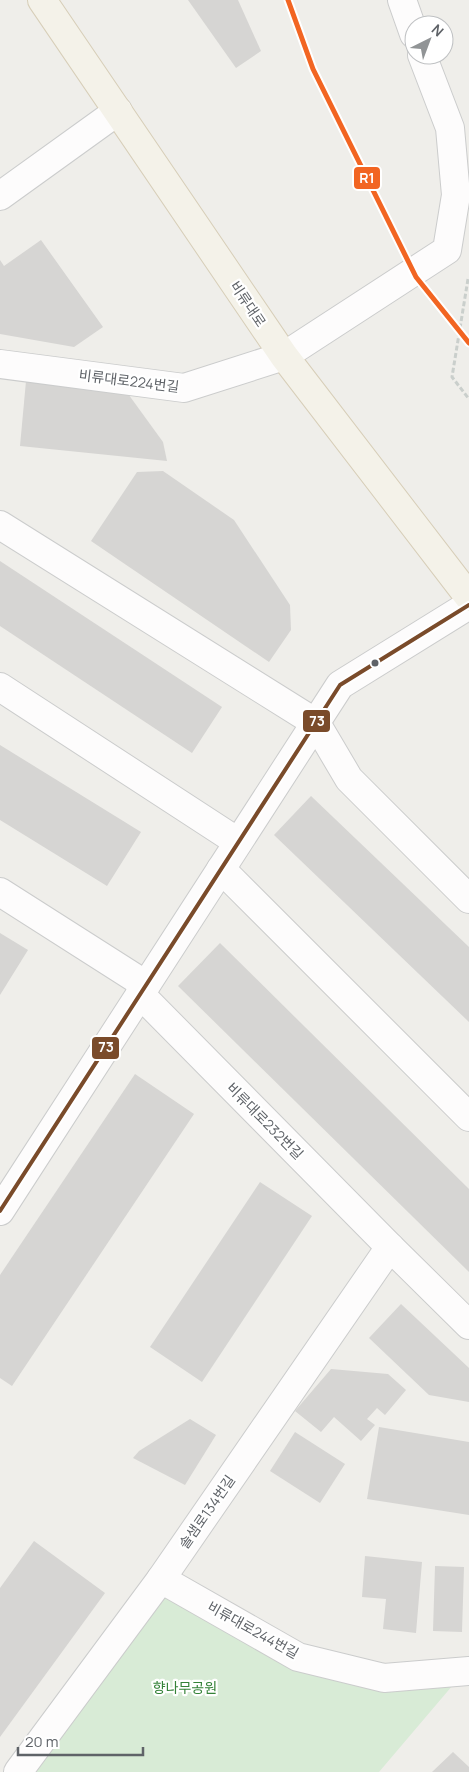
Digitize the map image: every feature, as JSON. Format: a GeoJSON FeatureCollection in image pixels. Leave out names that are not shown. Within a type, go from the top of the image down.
{"type":"FeatureCollection","features":[{"type":"Feature","properties":{"kind":"main road","name":"비류대로"},"geometry":{"type":"LineString","coordinates":[[42,0],[284,356],[469,597]]}},
{"type":"Feature","properties":{"kind":"street"},"geometry":{"type":"LineString","coordinates":[[402,0],[407,15]]}},
{"type":"Feature","properties":{"kind":"street","name":"비류대로224번길"},"geometry":{"type":"LineString","coordinates":[[0,364],[184,388],[284,356],[446,250],[456,195],[450,128],[426,65]]}},
{"type":"Feature","properties":{"kind":"street"},"geometry":{"type":"LineString","coordinates":[[0,196],[118,111]]}},
{"type":"Feature","properties":{"kind":"street"},"geometry":{"type":"LineString","coordinates":[[0,525],[316,723],[349,779],[469,899]]}},
{"type":"Feature","properties":{"kind":"street"},"geometry":{"type":"LineString","coordinates":[[0,1211],[340,685],[469,605]]}},
{"type":"Feature","properties":{"kind":"street"},"geometry":{"type":"LineString","coordinates":[[0,687],[238,842]]}},
{"type":"Feature","properties":{"kind":"street"},"geometry":{"type":"LineString","coordinates":[[221,869],[469,1117]]}},
{"type":"Feature","properties":{"kind":"street","name":"비류대로232번길"},"geometry":{"type":"LineString","coordinates":[[0,892],[143,989],[390,1247]]}},
{"type":"Feature","properties":{"kind":"street"},"geometry":{"type":"LineString","coordinates":[[390,1247],[469,1325]]}},
{"type":"Feature","properties":{"kind":"street","name":"솔샘로134번길"},"geometry":{"type":"LineString","coordinates":[[18,1772],[161,1579],[390,1247]]}},
{"type":"Feature","properties":{"kind":"street","name":"비류대로244번길"},"geometry":{"type":"LineString","coordinates":[[161,1579],[298,1657],[384,1678],[469,1671]]}},
{"type":"Feature","properties":{"kind":"path"},"geometry":{"type":"LineString","coordinates":[[469,276],[452,377],[469,399]]}},
{"type":"Feature","properties":{"kind":"green space","name":"향나무공원"},"geometry":{"type":"Polygon","coordinates":[[[161,1579],[298,1657],[464,1672],[379,1772],[18,1772],[161,1579]]]}},
{"type":"Feature","properties":{"kind":"building"},"geometry":{"type":"Polygon","coordinates":[[[188,0],[238,0],[261,51],[236,68],[188,0]]]}},
{"type":"Feature","properties":{"kind":"building"},"geometry":{"type":"Polygon","coordinates":[[[41,240],[103,327],[74,347],[0,334],[0,260],[4,266],[41,240]]]}},
{"type":"Feature","properties":{"kind":"building"},"geometry":{"type":"Polygon","coordinates":[[[26,381],[126,391],[163,442],[167,461],[20,446],[26,381]]]}},
{"type":"Feature","properties":{"kind":"building"},"geometry":{"type":"Polygon","coordinates":[[[163,471],[234,520],[290,605],[291,630],[269,662],[91,541],[137,472],[163,471]]]}},
{"type":"Feature","properties":{"kind":"building"},"geometry":{"type":"Polygon","coordinates":[[[0,561],[222,707],[192,753],[0,626],[0,561]]]}},
{"type":"Feature","properties":{"kind":"building"},"geometry":{"type":"Polygon","coordinates":[[[0,745],[141,832],[107,886],[0,820],[0,745]]]}},
{"type":"Feature","properties":{"kind":"building"},"geometry":{"type":"Polygon","coordinates":[[[311,796],[469,947],[469,1022],[274,835],[311,796]]]}},
{"type":"Feature","properties":{"kind":"building"},"geometry":{"type":"Polygon","coordinates":[[[0,933],[28,950],[0,995],[0,933]]]}},
{"type":"Feature","properties":{"kind":"building"},"geometry":{"type":"Polygon","coordinates":[[[220,943],[469,1189],[469,1272],[178,986],[220,943]]]}},
{"type":"Feature","properties":{"kind":"building"},"geometry":{"type":"Polygon","coordinates":[[[135,1074],[194,1114],[12,1386],[0,1378],[0,1275],[135,1074]]]}},
{"type":"Feature","properties":{"kind":"building"},"geometry":{"type":"Polygon","coordinates":[[[260,1182],[312,1216],[202,1382],[150,1347],[260,1182]]]}},
{"type":"Feature","properties":{"kind":"building"},"geometry":{"type":"Polygon","coordinates":[[[401,1304],[469,1368],[469,1402],[429,1395],[369,1338],[401,1304]]]}},
{"type":"Feature","properties":{"kind":"building"},"geometry":{"type":"Polygon","coordinates":[[[331,1369],[388,1374],[406,1390],[385,1415],[377,1408],[367,1419],[375,1425],[361,1441],[334,1417],[321,1432],[295,1411],[331,1369]]]}},
{"type":"Feature","properties":{"kind":"building"},"geometry":{"type":"Polygon","coordinates":[[[190,1419],[216,1435],[185,1485],[133,1458],[139,1451],[190,1419]]]}},
{"type":"Feature","properties":{"kind":"building"},"geometry":{"type":"Polygon","coordinates":[[[379,1427],[469,1442],[469,1515],[367,1499],[379,1427]]]}},
{"type":"Feature","properties":{"kind":"building"},"geometry":{"type":"Polygon","coordinates":[[[295,1432],[345,1464],[320,1503],[270,1471],[295,1432]]]}},
{"type":"Feature","properties":{"kind":"building"},"geometry":{"type":"Polygon","coordinates":[[[34,1541],[105,1593],[0,1737],[0,1588],[34,1541]]]}},
{"type":"Feature","properties":{"kind":"building"},"geometry":{"type":"Polygon","coordinates":[[[365,1556],[422,1562],[416,1633],[383,1629],[386,1599],[362,1597],[365,1556]]]}},
{"type":"Feature","properties":{"kind":"building"},"geometry":{"type":"Polygon","coordinates":[[[435,1566],[464,1567],[462,1632],[433,1631],[435,1566]]]}},
{"type":"Feature","properties":{"kind":"building"},"geometry":{"type":"Polygon","coordinates":[[[453,1752],[469,1767],[469,1772],[432,1772],[453,1752]]]}},
{"type":"Feature","properties":{"kind":"transit line","name":"R1"},"geometry":{"type":"LineString","coordinates":[[288,0],[313,69],[416,277],[469,343]]}},
{"type":"Feature","properties":{"kind":"transit line","name":"73"},"geometry":{"type":"LineString","coordinates":[[0,1211],[340,685],[469,605]]}}]}
